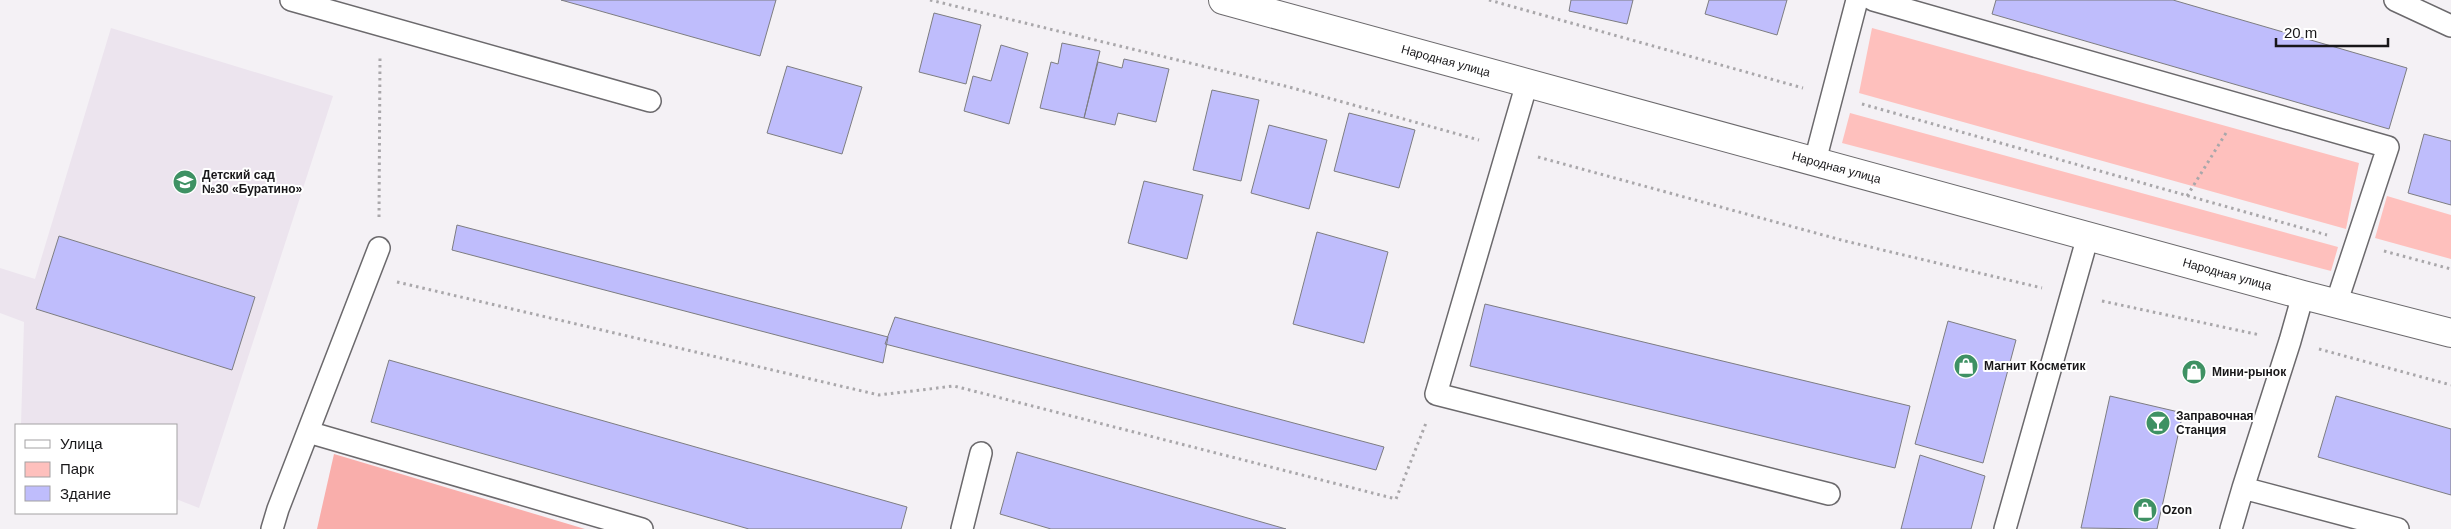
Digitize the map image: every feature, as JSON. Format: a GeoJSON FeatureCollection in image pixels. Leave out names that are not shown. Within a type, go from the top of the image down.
{"type":"FeatureCollection","features":[{"type":"Feature","properties":{"kind":"street","name":"Народная улица"},"geometry":{"type":"LineString","coordinates":[[1222,0],[2336,304],[2451,333]]}},
{"type":"Feature","properties":{"kind":"lane"},"geometry":{"type":"LineString","coordinates":[[291,0],[650,101]]}},
{"type":"Feature","properties":{"kind":"lane"},"geometry":{"type":"LineString","coordinates":[[1814,161],[1857,0]]}},
{"type":"Feature","properties":{"kind":"lane"},"geometry":{"type":"LineString","coordinates":[[1873,0],[2388,147],[2336,304]]}},
{"type":"Feature","properties":{"kind":"lane"},"geometry":{"type":"LineString","coordinates":[[2395,0],[2451,26]]}},
{"type":"Feature","properties":{"kind":"lane"},"geometry":{"type":"LineString","coordinates":[[1527,83],[1436,394],[1829,494]]}},
{"type":"Feature","properties":{"kind":"lane"},"geometry":{"type":"LineString","coordinates":[[2005,529],[2070,294],[2088,236]]}},
{"type":"Feature","properties":{"kind":"lane"},"geometry":{"type":"LineString","coordinates":[[272,529],[379,248]]}},
{"type":"Feature","properties":{"kind":"lane"},"geometry":{"type":"LineString","coordinates":[[2231,529],[2303,295]]}},
{"type":"Feature","properties":{"kind":"lane"},"geometry":{"type":"LineString","coordinates":[[308,432],[642,529]]}},
{"type":"Feature","properties":{"kind":"lane"},"geometry":{"type":"LineString","coordinates":[[962,529],[981,453]]}},
{"type":"Feature","properties":{"kind":"lane"},"geometry":{"type":"LineString","coordinates":[[2243,488],[2398,529]]}},
{"type":"Feature","properties":{"kind":"path"},"geometry":{"type":"LineString","coordinates":[[930,0],[1288,87],[1844,241],[2070,294],[2290,341],[2451,385]]}},
{"type":"Feature","properties":{"kind":"path"},"geometry":{"type":"LineString","coordinates":[[1489,0],[2451,269]]}},
{"type":"Feature","properties":{"kind":"path"},"geometry":{"type":"LineString","coordinates":[[379,248],[380,25]]}},
{"type":"Feature","properties":{"kind":"path"},"geometry":{"type":"LineString","coordinates":[[2187,196],[2232,124],[2237,104]]}},
{"type":"Feature","properties":{"kind":"path"},"geometry":{"type":"LineString","coordinates":[[368,275],[878,394],[954,386],[1396,499],[1436,394]]}},
{"type":"Feature","properties":{"kind":"shaded area","name":"Детский сад №30 «Буратино»"},"geometry":{"type":"Polygon","coordinates":[[[111,28],[333,96],[199,508],[178,500],[178,424],[21,424],[24,322],[0,313],[0,268],[35,279],[111,28]]]}},
{"type":"Feature","properties":{"kind":"shaded area"},"geometry":{"type":"Polygon","coordinates":[[[334,454],[585,529],[317,529],[334,454]]]}},
{"type":"Feature","properties":{"kind":"green space"},"geometry":{"type":"Polygon","coordinates":[[[1872,28],[2359,163],[2346,229],[1859,93],[1872,28]]]}},
{"type":"Feature","properties":{"kind":"green space"},"geometry":{"type":"Polygon","coordinates":[[[1850,113],[2338,247],[2331,271],[1842,143],[1850,113]]]}},
{"type":"Feature","properties":{"kind":"green space"},"geometry":{"type":"Polygon","coordinates":[[[2387,196],[2451,215],[2451,259],[2375,238],[2387,196]]]}},
{"type":"Feature","properties":{"kind":"building"},"geometry":{"type":"Polygon","coordinates":[[[561,0],[776,0],[760,56],[561,0]]]}},
{"type":"Feature","properties":{"kind":"building"},"geometry":{"type":"Polygon","coordinates":[[[1571,0],[1633,0],[1627,24],[1569,11],[1571,0]]]}},
{"type":"Feature","properties":{"kind":"building"},"geometry":{"type":"Polygon","coordinates":[[[1709,0],[1787,0],[1777,35],[1705,14],[1709,0]]]}},
{"type":"Feature","properties":{"kind":"building"},"geometry":{"type":"Polygon","coordinates":[[[1996,0],[2173,0],[2407,68],[2389,129],[1992,14],[1996,0]]]}},
{"type":"Feature","properties":{"kind":"building"},"geometry":{"type":"Polygon","coordinates":[[[934,13],[981,25],[966,84],[919,72],[934,13]]]}},
{"type":"Feature","properties":{"kind":"building"},"geometry":{"type":"Polygon","coordinates":[[[1062,43],[1100,51],[1084,118],[1040,108],[1051,62],[1058,64],[1062,43]]]}},
{"type":"Feature","properties":{"kind":"building"},"geometry":{"type":"Polygon","coordinates":[[[1001,45],[1028,53],[1009,124],[964,111],[973,76],[991,81],[1001,45]]]}},
{"type":"Feature","properties":{"kind":"building"},"geometry":{"type":"Polygon","coordinates":[[[1124,59],[1169,69],[1156,122],[1118,113],[1115,125],[1084,118],[1098,62],[1122,68],[1124,59]]]}},
{"type":"Feature","properties":{"kind":"building"},"geometry":{"type":"Polygon","coordinates":[[[787,66],[862,87],[842,154],[767,133],[787,66]]]}},
{"type":"Feature","properties":{"kind":"building"},"geometry":{"type":"Polygon","coordinates":[[[1212,90],[1259,100],[1241,181],[1193,170],[1212,90]]]}},
{"type":"Feature","properties":{"kind":"building"},"geometry":{"type":"Polygon","coordinates":[[[1349,113],[1415,130],[1399,188],[1334,171],[1349,113]]]}},
{"type":"Feature","properties":{"kind":"building"},"geometry":{"type":"Polygon","coordinates":[[[1269,125],[1327,140],[1309,209],[1251,193],[1269,125]]]}},
{"type":"Feature","properties":{"kind":"building"},"geometry":{"type":"Polygon","coordinates":[[[2424,134],[2451,141],[2451,205],[2408,193],[2424,134]]]}},
{"type":"Feature","properties":{"kind":"building"},"geometry":{"type":"Polygon","coordinates":[[[1144,181],[1203,195],[1187,259],[1128,243],[1144,181]]]}},
{"type":"Feature","properties":{"kind":"building"},"geometry":{"type":"Polygon","coordinates":[[[457,225],[888,337],[883,363],[452,250],[457,225]]]}},
{"type":"Feature","properties":{"kind":"building"},"geometry":{"type":"Polygon","coordinates":[[[1317,232],[1388,252],[1364,343],[1293,324],[1317,232]]]}},
{"type":"Feature","properties":{"kind":"building"},"geometry":{"type":"Polygon","coordinates":[[[59,236],[255,297],[232,370],[36,309],[59,236]]]}},
{"type":"Feature","properties":{"kind":"building"},"geometry":{"type":"Polygon","coordinates":[[[1485,304],[1910,406],[1895,468],[1470,366],[1485,304]]]}},
{"type":"Feature","properties":{"kind":"building"},"geometry":{"type":"Polygon","coordinates":[[[895,317],[1384,447],[1376,470],[885,344],[895,317]]]}},
{"type":"Feature","properties":{"kind":"building"},"geometry":{"type":"Polygon","coordinates":[[[1948,321],[2016,340],[1983,463],[1915,444],[1948,321]]]}},
{"type":"Feature","properties":{"kind":"building"},"geometry":{"type":"Polygon","coordinates":[[[389,360],[907,507],[901,529],[749,529],[371,422],[389,360]]]}},
{"type":"Feature","properties":{"kind":"building"},"geometry":{"type":"Polygon","coordinates":[[[2110,396],[2183,413],[2157,529],[2081,528],[2110,396]]]}},
{"type":"Feature","properties":{"kind":"building"},"geometry":{"type":"Polygon","coordinates":[[[2336,396],[2451,429],[2451,495],[2318,457],[2336,396]]]}},
{"type":"Feature","properties":{"kind":"building"},"geometry":{"type":"Polygon","coordinates":[[[1017,452],[1286,529],[1051,529],[1000,514],[1017,452]]]}},
{"type":"Feature","properties":{"kind":"building"},"geometry":{"type":"Polygon","coordinates":[[[1920,455],[1985,476],[1971,529],[1901,529],[1920,455]]]}},
{"type":"Feature","properties":{"kind":"place","name":"Детский сад №30 «Буратино»"},"geometry":{"type":"Point","coordinates":[185,182]}},
{"type":"Feature","properties":{"kind":"place","name":"Магнит Косметик"},"geometry":{"type":"Point","coordinates":[1966,366]}},
{"type":"Feature","properties":{"kind":"place","name":"Мини-рынок"},"geometry":{"type":"Point","coordinates":[2194,372]}},
{"type":"Feature","properties":{"kind":"place","name":"Заправочная Станция"},"geometry":{"type":"Point","coordinates":[2158,423]}},
{"type":"Feature","properties":{"kind":"place","name":"Ozon"},"geometry":{"type":"Point","coordinates":[2145,510]}}]}
